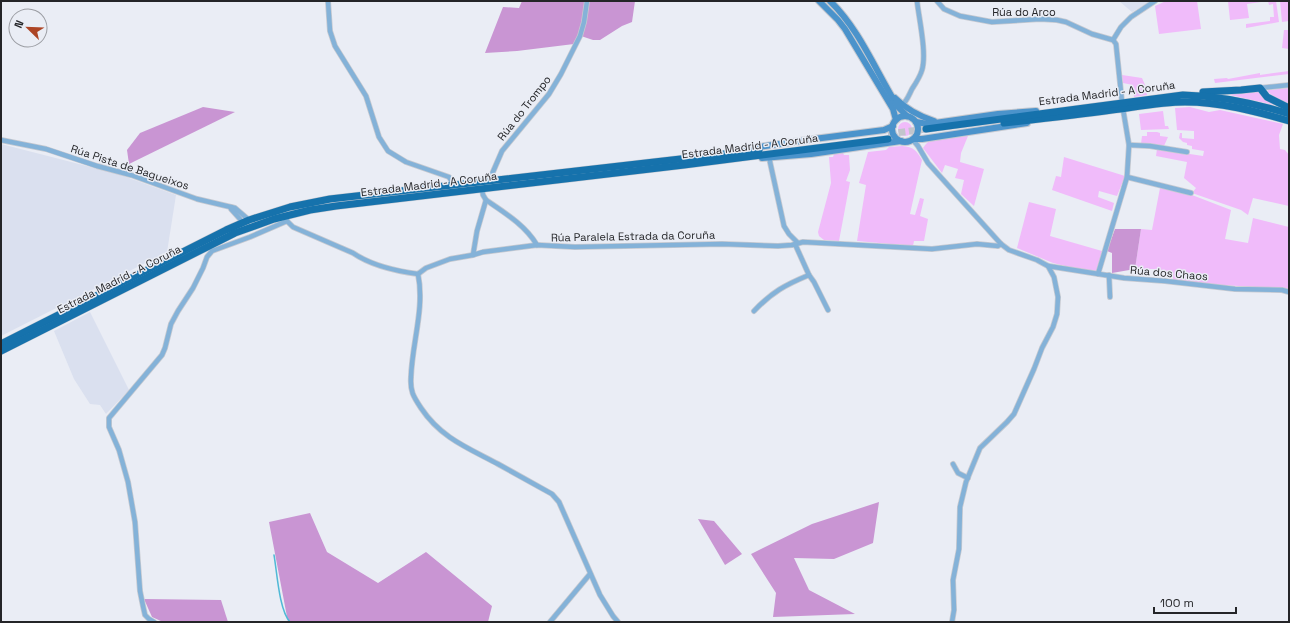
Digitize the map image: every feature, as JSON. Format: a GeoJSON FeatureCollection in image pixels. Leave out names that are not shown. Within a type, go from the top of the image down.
{"type":"FeatureCollection","features":[{"type":"Feature","properties":{"kind":"highway"},"geometry":{"type":"LineString","coordinates":[[1183,95],[1200,92],[1260,88],[1267,97],[1289,108]]}},
{"type":"Feature","properties":{"kind":"highway","name":"Estrada Madrid - A Coruña"},"geometry":{"type":"LineString","coordinates":[[926,131],[1000,123],[1183,95],[1212,96],[1230,99],[1289,114]]}},
{"type":"Feature","properties":{"kind":"highway","name":"Estrada Madrid - A Coruña"},"geometry":{"type":"LineString","coordinates":[[1123,105],[1196,102],[1242,108],[1289,121]]}},
{"type":"Feature","properties":{"kind":"highway","name":"Estrada Madrid - A Coruña"},"geometry":{"type":"LineString","coordinates":[[1,351],[209,250],[235,234],[274,219],[286,218],[310,210],[888,136]]}},
{"type":"Feature","properties":{"kind":"highway","name":"Estrada Madrid - A Coruña"},"geometry":{"type":"LineString","coordinates":[[1,344],[219,234],[249,220],[290,207],[330,199],[704,159]]}},
{"type":"Feature","properties":{"kind":"main road"},"geometry":{"type":"LineString","coordinates":[[819,1],[845,29],[893,109],[896,120]]}},
{"type":"Feature","properties":{"kind":"main road"},"geometry":{"type":"LineString","coordinates":[[830,1],[842,12],[856,33],[898,107],[916,122],[918,130],[913,139]]}},
{"type":"Feature","properties":{"kind":"main road"},"geometry":{"type":"LineString","coordinates":[[888,91],[902,105],[916,114],[937,122]]}},
{"type":"Feature","properties":{"kind":"main road"},"geometry":{"type":"LineString","coordinates":[[916,122],[924,124],[998,114],[1073,112]]}},
{"type":"Feature","properties":{"kind":"main road"},"geometry":{"type":"LineString","coordinates":[[704,159],[770,158],[811,154],[901,141],[909,142],[913,139],[1001,128],[1073,112]]}},
{"type":"Feature","properties":{"kind":"main road"},"geometry":{"type":"LineString","coordinates":[[901,141],[893,134],[893,126],[896,120],[903,116],[907,116]]}},
{"type":"Feature","properties":{"kind":"main road"},"geometry":{"type":"LineString","coordinates":[[704,159],[814,139],[884,130],[893,126]]}},
{"type":"Feature","properties":{"kind":"street"},"geometry":{"type":"LineString","coordinates":[[328,1],[330,31],[335,46],[366,96],[379,137],[388,151],[406,162],[449,177],[454,185]]}},
{"type":"Feature","properties":{"kind":"street","name":"Rúa do Trompo"},"geometry":{"type":"LineString","coordinates":[[489,181],[502,151],[549,94],[561,74],[580,36],[587,1]]}},
{"type":"Feature","properties":{"kind":"street"},"geometry":{"type":"LineString","coordinates":[[902,105],[906,101],[917,81],[923,62],[923,49],[917,1]]}},
{"type":"Feature","properties":{"kind":"street","name":"Rúa do Arco"},"geometry":{"type":"LineString","coordinates":[[937,1],[944,9],[965,17],[992,22],[1040,19],[1057,20],[1066,22],[1092,34],[1113,40]]}},
{"type":"Feature","properties":{"kind":"street"},"geometry":{"type":"LineString","coordinates":[[1098,274],[1128,177],[1129,146],[1116,44],[1113,40],[1121,27],[1131,17],[1155,1]]}},
{"type":"Feature","properties":{"kind":"street"},"geometry":{"type":"LineString","coordinates":[[1260,88],[1289,85]]}},
{"type":"Feature","properties":{"kind":"street"},"geometry":{"type":"LineString","coordinates":[[913,139],[928,163],[1001,244]]}},
{"type":"Feature","properties":{"kind":"street","name":"Rúa Pista de Bagueixos"},"geometry":{"type":"LineString","coordinates":[[1,140],[46,149],[97,166],[131,175],[197,198],[231,207],[237,209],[249,220]]}},
{"type":"Feature","properties":{"kind":"street"},"geometry":{"type":"LineString","coordinates":[[1129,146],[1150,146],[1187,152]]}},
{"type":"Feature","properties":{"kind":"street"},"geometry":{"type":"LineString","coordinates":[[770,158],[784,226],[797,244],[809,275],[828,310]]}},
{"type":"Feature","properties":{"kind":"street"},"geometry":{"type":"LineString","coordinates":[[1128,177],[1191,194]]}},
{"type":"Feature","properties":{"kind":"street"},"geometry":{"type":"LineString","coordinates":[[482,189],[486,200],[521,226],[537,245]]}},
{"type":"Feature","properties":{"kind":"street"},"geometry":{"type":"LineString","coordinates":[[473,255],[477,231],[486,200]]}},
{"type":"Feature","properties":{"kind":"street"},"geometry":{"type":"LineString","coordinates":[[231,207],[240,220]]}},
{"type":"Feature","properties":{"kind":"street"},"geometry":{"type":"LineString","coordinates":[[154,622],[145,614],[143,606],[140,591],[135,522],[128,482],[119,450],[110,430],[108,421],[111,414],[162,355],[171,324],[193,288],[203,268],[209,250],[212,251],[255,234],[286,218],[293,227],[353,253],[362,259],[380,266],[418,274],[420,286],[411,376],[411,390],[415,398],[434,425],[445,435],[552,494],[559,502],[600,595],[618,622]]}},
{"type":"Feature","properties":{"kind":"street","name":"Rúa Paralela Estrada da Coruña"},"geometry":{"type":"LineString","coordinates":[[418,274],[426,268],[450,259],[483,252],[537,245],[575,247],[722,244],[778,246],[811,242],[932,250],[977,244],[998,246],[1001,244]]}},
{"type":"Feature","properties":{"kind":"street","name":"Rúa dos Chaos"},"geometry":{"type":"LineString","coordinates":[[1001,244],[1009,250],[1037,260],[1048,266],[1098,274],[1235,288],[1282,290],[1289,292]]}},
{"type":"Feature","properties":{"kind":"street"},"geometry":{"type":"LineString","coordinates":[[952,622],[954,610],[953,580],[959,549],[960,507],[968,478],[980,448],[1014,414],[1042,348],[1053,327],[1057,314],[1058,297],[1054,277],[1048,266]]}},
{"type":"Feature","properties":{"kind":"street"},"geometry":{"type":"LineString","coordinates":[[754,311],[773,292],[793,281],[809,275]]}},
{"type":"Feature","properties":{"kind":"street"},"geometry":{"type":"LineString","coordinates":[[1109,275],[1110,297]]}},
{"type":"Feature","properties":{"kind":"street"},"geometry":{"type":"LineString","coordinates":[[953,464],[958,473],[968,478]]}},
{"type":"Feature","properties":{"kind":"street"},"geometry":{"type":"LineString","coordinates":[[550,622],[590,574]]}},
{"type":"Feature","properties":{"kind":"shaded area"},"geometry":{"type":"Polygon","coordinates":[[[522,1],[635,1],[632,22],[622,26],[600,40],[593,40],[578,35],[574,44],[517,51],[485,53],[503,7],[519,8],[522,1]]]}},
{"type":"Feature","properties":{"kind":"shaded area"},"geometry":{"type":"Polygon","coordinates":[[[1119,1],[1151,1],[1132,12],[1119,1]]]}},
{"type":"Feature","properties":{"kind":"shaded area"},"geometry":{"type":"Polygon","coordinates":[[[1166,1],[1197,1],[1201,29],[1159,34],[1155,6],[1166,1]]]}},
{"type":"Feature","properties":{"kind":"shaded area"},"geometry":{"type":"Polygon","coordinates":[[[1228,1],[1268,1],[1247,4],[1249,18],[1230,20],[1228,1]]]}},
{"type":"Feature","properties":{"kind":"shaded area"},"geometry":{"type":"Polygon","coordinates":[[[1268,1],[1276,1],[1279,22],[1246,28],[1246,24],[1270,21],[1270,17],[1274,17],[1273,4],[1269,5],[1268,1]]]}},
{"type":"Feature","properties":{"kind":"shaded area"},"geometry":{"type":"Polygon","coordinates":[[[1280,1],[1289,1],[1289,21],[1282,22],[1280,1]]]}},
{"type":"Feature","properties":{"kind":"shaded area"},"geometry":{"type":"Polygon","coordinates":[[[1284,30],[1289,30],[1289,49],[1282,48],[1284,30]]]}},
{"type":"Feature","properties":{"kind":"shaded area"},"geometry":{"type":"Polygon","coordinates":[[[1289,71],[1289,74],[1215,83],[1214,79],[1228,79],[1260,73],[1260,75],[1289,71]]]}},
{"type":"Feature","properties":{"kind":"shaded area"},"geometry":{"type":"Polygon","coordinates":[[[1122,75],[1142,78],[1146,87],[1147,95],[1134,97],[1133,85],[1123,83],[1122,75]]]}},
{"type":"Feature","properties":{"kind":"shaded area"},"geometry":{"type":"Polygon","coordinates":[[[1289,88],[1289,104],[1274,97],[1268,92],[1268,90],[1289,88]]]}},
{"type":"Feature","properties":{"kind":"shaded area"},"geometry":{"type":"Polygon","coordinates":[[[1256,91],[1274,105],[1230,95],[1231,94],[1256,91]]]}},
{"type":"Feature","properties":{"kind":"shaded area"},"geometry":{"type":"Polygon","coordinates":[[[203,107],[235,112],[129,164],[127,150],[140,133],[203,107]]]}},
{"type":"Feature","properties":{"kind":"shaded area"},"geometry":{"type":"Polygon","coordinates":[[[1190,107],[1209,112],[1220,110],[1283,124],[1279,135],[1280,149],[1285,150],[1289,155],[1289,206],[1253,198],[1248,215],[1241,210],[1192,193],[1196,188],[1184,178],[1187,162],[1156,156],[1157,149],[1203,156],[1204,151],[1192,149],[1192,146],[1187,145],[1187,143],[1183,142],[1179,138],[1180,133],[1182,133],[1182,138],[1194,139],[1194,131],[1177,130],[1175,108],[1190,107]]]}},
{"type":"Feature","properties":{"kind":"shaded area"},"geometry":{"type":"Polygon","coordinates":[[[1163,111],[1165,126],[1168,126],[1169,129],[1141,130],[1139,114],[1163,111]]]}},
{"type":"Feature","properties":{"kind":"shaded area"},"geometry":{"type":"Polygon","coordinates":[[[902,122],[908,122],[912,126],[912,132],[908,136],[902,136],[898,132],[898,126],[902,122]]]}},
{"type":"Feature","properties":{"kind":"shaded area"},"geometry":{"type":"Polygon","coordinates":[[[1147,132],[1157,132],[1160,133],[1160,136],[1168,137],[1164,146],[1141,144],[1142,136],[1147,136],[1147,132]]]}},
{"type":"Feature","properties":{"kind":"shaded area"},"geometry":{"type":"Polygon","coordinates":[[[968,136],[961,153],[960,162],[984,169],[974,206],[961,194],[964,180],[955,178],[958,169],[945,165],[942,173],[923,148],[929,141],[968,136]]]}},
{"type":"Feature","properties":{"kind":"shaded area"},"geometry":{"type":"Polygon","coordinates":[[[1,144],[118,174],[176,195],[167,252],[1,336],[1,144]]]}},
{"type":"Feature","properties":{"kind":"shaded area"},"geometry":{"type":"Polygon","coordinates":[[[889,147],[909,147],[914,150],[922,160],[910,214],[915,215],[920,198],[924,199],[920,216],[928,219],[924,241],[914,241],[913,246],[857,241],[866,185],[859,183],[868,152],[886,150],[889,147]]]}},
{"type":"Feature","properties":{"kind":"shaded area"},"geometry":{"type":"Polygon","coordinates":[[[843,153],[844,155],[849,155],[850,170],[846,181],[850,182],[839,241],[824,240],[819,236],[818,232],[831,183],[829,157],[833,157],[834,154],[843,153]]]}},
{"type":"Feature","properties":{"kind":"shaded area"},"geometry":{"type":"Polygon","coordinates":[[[1064,157],[1125,176],[1117,196],[1099,191],[1098,197],[1114,203],[1112,211],[1052,190],[1056,176],[1061,177],[1064,157]]]}},
{"type":"Feature","properties":{"kind":"shaded area"},"geometry":{"type":"Polygon","coordinates":[[[1160,188],[1192,195],[1231,210],[1225,239],[1248,243],[1253,218],[1289,227],[1289,289],[1187,282],[1173,280],[1173,274],[1159,269],[1135,269],[1141,229],[1152,230],[1160,188]]]}},
{"type":"Feature","properties":{"kind":"shaded area"},"geometry":{"type":"Polygon","coordinates":[[[1029,202],[1056,209],[1050,236],[1102,251],[1097,272],[1094,273],[1053,263],[1017,248],[1029,202]]]}},
{"type":"Feature","properties":{"kind":"shaded area"},"geometry":{"type":"Polygon","coordinates":[[[1115,229],[1141,229],[1135,269],[1112,273],[1112,253],[1107,251],[1115,229]]]}},
{"type":"Feature","properties":{"kind":"shaded area"},"geometry":{"type":"Polygon","coordinates":[[[90,312],[129,390],[106,414],[100,405],[90,404],[74,379],[54,331],[90,312]]]}},
{"type":"Feature","properties":{"kind":"shaded area"},"geometry":{"type":"Polygon","coordinates":[[[879,502],[873,543],[834,559],[794,558],[809,590],[855,614],[773,617],[776,593],[751,554],[812,524],[879,502]]]}},
{"type":"Feature","properties":{"kind":"shaded area"},"geometry":{"type":"Polygon","coordinates":[[[310,513],[327,552],[378,583],[426,552],[492,606],[488,622],[288,622],[269,522],[310,513]]]}},
{"type":"Feature","properties":{"kind":"shaded area"},"geometry":{"type":"Polygon","coordinates":[[[698,519],[714,521],[742,554],[725,565],[698,519]]]}},
{"type":"Feature","properties":{"kind":"shaded area"},"geometry":{"type":"Polygon","coordinates":[[[144,599],[221,600],[228,622],[163,622],[152,617],[144,599]]]}},
{"type":"Feature","properties":{"kind":"waterway"},"geometry":{"type":"LineString","coordinates":[[274,555],[277,581],[283,609],[290,622]]}},
{"type":"Feature","properties":{"kind":"tunnel"},"geometry":{"type":"LineString","coordinates":[[888,134],[926,129]]}}]}
